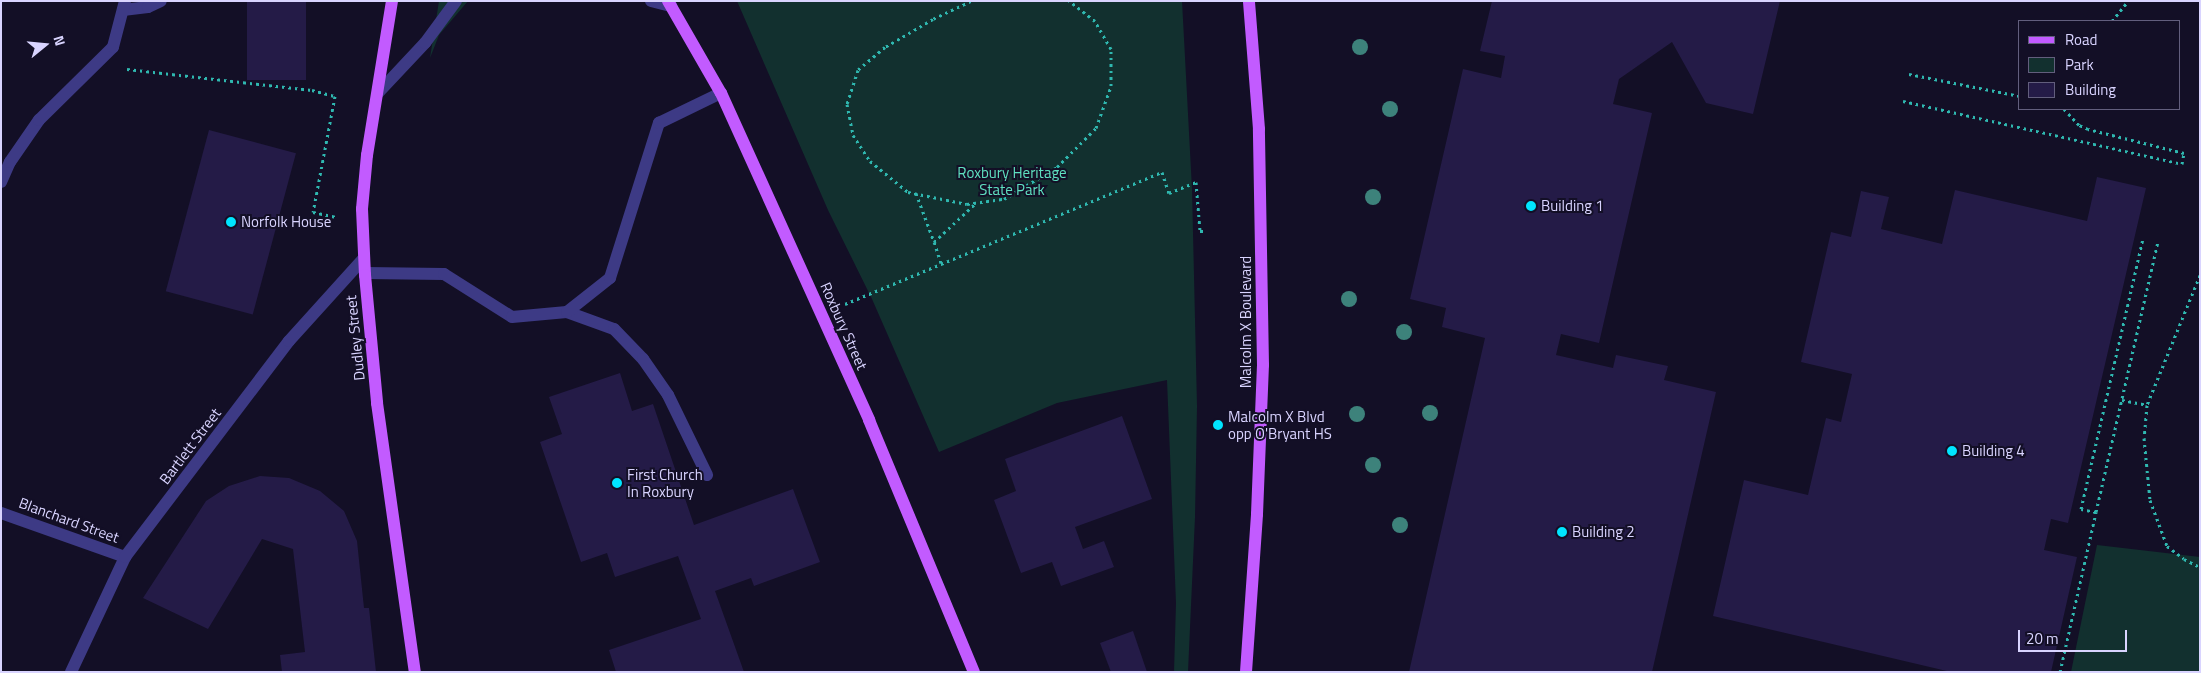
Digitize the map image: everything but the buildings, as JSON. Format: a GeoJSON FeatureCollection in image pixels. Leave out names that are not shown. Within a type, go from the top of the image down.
{"type":"FeatureCollection","features":[{"type":"Feature","properties":{"kind":"main road","name":"Dudley Street"},"geometry":{"type":"LineString","coordinates":[[392,1],[367,155],[362,209],[365,273],[377,403],[415,672]]}},
{"type":"Feature","properties":{"kind":"main road","name":"Malcolm X Boulevard"},"geometry":{"type":"LineString","coordinates":[[1246,672],[1257,514],[1263,365],[1259,138],[1249,1]]}},
{"type":"Feature","properties":{"kind":"main road","name":"Roxbury Street"},"geometry":{"type":"LineString","coordinates":[[669,4],[721,93],[869,420],[974,672]]}},
{"type":"Feature","properties":{"kind":"street"},"geometry":{"type":"LineString","coordinates":[[1,182],[10,162],[39,120],[113,47],[124,6],[148,7],[161,1]]}},
{"type":"Feature","properties":{"kind":"street"},"geometry":{"type":"LineString","coordinates":[[378,93],[425,43],[456,1]]}},
{"type":"Feature","properties":{"kind":"street"},"geometry":{"type":"LineString","coordinates":[[651,1],[669,4]]}},
{"type":"Feature","properties":{"kind":"street"},"geometry":{"type":"LineString","coordinates":[[566,312],[610,278],[659,123],[721,93]]}},
{"type":"Feature","properties":{"kind":"street","name":"Bartlett Street"},"geometry":{"type":"LineString","coordinates":[[71,672],[126,558],[289,341],[364,258]]}},
{"type":"Feature","properties":{"kind":"street"},"geometry":{"type":"LineString","coordinates":[[365,273],[444,274],[512,317],[566,312],[614,329],[643,359],[668,395],[707,475]]}},
{"type":"Feature","properties":{"kind":"street","name":"Blanchard Street"},"geometry":{"type":"LineString","coordinates":[[1,513],[126,558]]}},
{"type":"Feature","properties":{"kind":"path"},"geometry":{"type":"LineString","coordinates":[[971,1],[933,19],[885,47],[858,70],[847,104],[853,134],[870,161],[908,192],[967,204],[1004,199],[1057,167],[1096,128],[1111,86],[1111,49],[1095,21],[1069,1]]}},
{"type":"Feature","properties":{"kind":"path"},"geometry":{"type":"LineString","coordinates":[[2113,20],[2128,1]]}},
{"type":"Feature","properties":{"kind":"path"},"geometry":{"type":"LineString","coordinates":[[94,65],[312,90],[335,96],[312,212],[363,222]]}},
{"type":"Feature","properties":{"kind":"path"},"geometry":{"type":"LineString","coordinates":[[1909,74],[2018,96]]}},
{"type":"Feature","properties":{"kind":"path"},"geometry":{"type":"LineString","coordinates":[[1903,101],[2182,164],[2184,153],[2088,130],[2079,125],[2065,110]]}},
{"type":"Feature","properties":{"kind":"path"},"geometry":{"type":"LineString","coordinates":[[821,313],[1162,172],[1169,193],[1196,182],[1200,231],[1203,231]]}},
{"type":"Feature","properties":{"kind":"path"},"geometry":{"type":"LineString","coordinates":[[916,193],[941,263]]}},
{"type":"Feature","properties":{"kind":"path"},"geometry":{"type":"LineString","coordinates":[[934,242],[977,202]]}},
{"type":"Feature","properties":{"kind":"path"},"geometry":{"type":"LineString","coordinates":[[2096,512],[2081,509],[2143,239]]}},
{"type":"Feature","properties":{"kind":"path"},"geometry":{"type":"LineString","coordinates":[[2060,672],[2158,242]]}},
{"type":"Feature","properties":{"kind":"path"},"geometry":{"type":"LineString","coordinates":[[2200,275],[2147,405],[2145,455],[2150,500],[2167,546],[2184,559],[2200,567]]}},
{"type":"Feature","properties":{"kind":"path"},"geometry":{"type":"LineString","coordinates":[[2122,400],[2147,405]]}},
{"type":"Feature","properties":{"kind":"green space"},"geometry":{"type":"Polygon","coordinates":[[[439,1],[468,1],[439,35],[430,58],[439,1]]]}},
{"type":"Feature","properties":{"kind":"green space","name":"Roxbury Heritage State Park"},"geometry":{"type":"Polygon","coordinates":[[[737,1],[1182,1],[1192,189],[1197,406],[1195,517],[1188,672],[1174,672],[1176,603],[1167,380],[1057,403],[939,452],[872,299],[828,210],[737,1]]]}},
{"type":"Feature","properties":{"kind":"green space"},"geometry":{"type":"Polygon","coordinates":[[[2097,545],[2200,557],[2200,672],[2071,672],[2097,545]]]}},
{"type":"Feature","properties":{"kind":"place","name":"Building 1"},"geometry":{"type":"Point","coordinates":[1531,206]}},
{"type":"Feature","properties":{"kind":"place","name":"Norfolk House"},"geometry":{"type":"Point","coordinates":[231,222]}},
{"type":"Feature","properties":{"kind":"place","name":"Malcolm X Blvd opp O'Bryant HS"},"geometry":{"type":"Point","coordinates":[1218,425]}},
{"type":"Feature","properties":{"kind":"place","name":"Building 4"},"geometry":{"type":"Point","coordinates":[1952,451]}},
{"type":"Feature","properties":{"kind":"place","name":"First Church In Roxbury"},"geometry":{"type":"Point","coordinates":[617,483]}},
{"type":"Feature","properties":{"kind":"place","name":"Building 2"},"geometry":{"type":"Point","coordinates":[1562,532]}}]}
